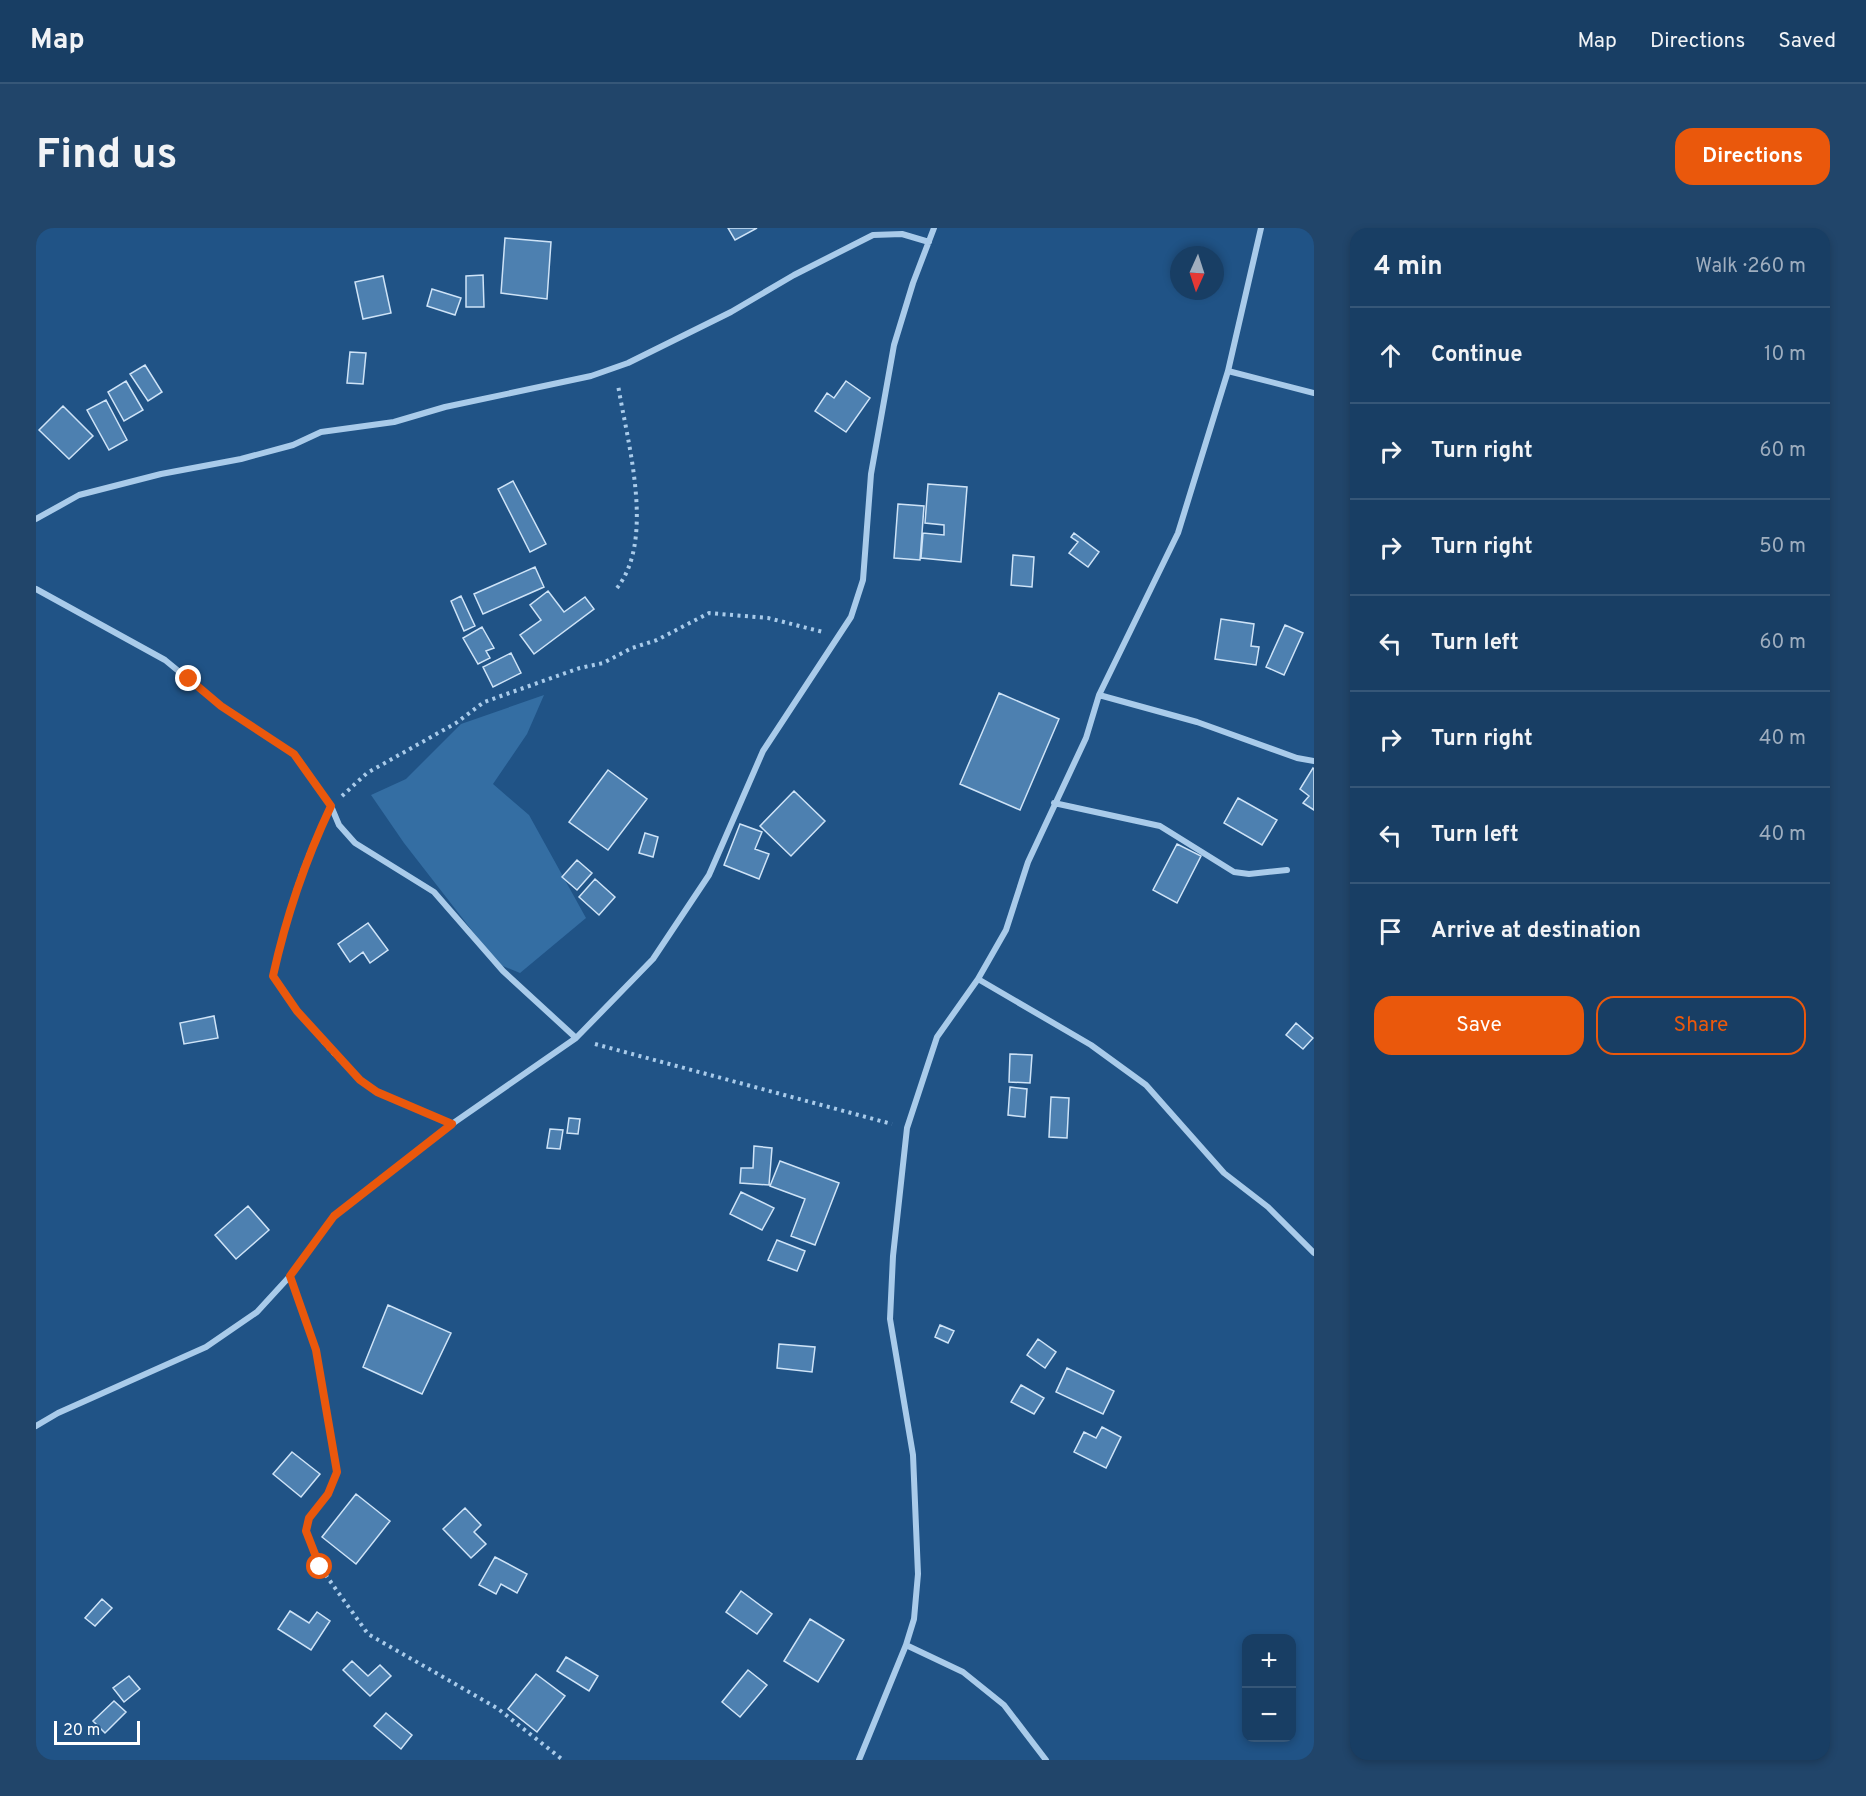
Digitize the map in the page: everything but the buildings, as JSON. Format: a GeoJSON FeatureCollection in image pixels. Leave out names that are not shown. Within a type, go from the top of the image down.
{"type":"FeatureCollection","features":[{"type":"Feature","properties":{"kind":"street"},"geometry":{"type":"LineString","coordinates":[[36,1426],[68,1408],[206,1347],[257,1312],[290,1276],[334,1216],[452,1124],[576,1038],[653,959],[710,875],[763,751],[851,617],[863,580],[871,474],[894,345],[913,282],[934,228]]}},
{"type":"Feature","properties":{"kind":"street"},"geometry":{"type":"LineString","coordinates":[[859,1760],[906,1645],[914,1619],[918,1574],[912,1455],[890,1319],[893,1256],[907,1128],[937,1037],[978,978],[1006,930],[1028,862],[1086,738],[1099,695],[1178,533],[1228,371],[1262,228]]}},
{"type":"Feature","properties":{"kind":"street"},"geometry":{"type":"LineString","coordinates":[[36,519],[79,495],[161,474],[241,459],[293,445],[321,432],[394,422],[615,368],[731,312],[794,275],[873,235],[902,234],[929,242]]}},
{"type":"Feature","properties":{"kind":"street"},"geometry":{"type":"LineString","coordinates":[[1228,371],[1314,393]]}},
{"type":"Feature","properties":{"kind":"street"},"geometry":{"type":"LineString","coordinates":[[36,589],[165,660],[221,706],[294,754],[331,806],[339,825],[355,843],[434,892],[503,971],[576,1038]]}},
{"type":"Feature","properties":{"kind":"street"},"geometry":{"type":"LineString","coordinates":[[1099,695],[1197,722],[1297,758],[1314,761]]}},
{"type":"Feature","properties":{"kind":"street"},"geometry":{"type":"LineString","coordinates":[[1054,803],[1160,826],[1234,872],[1249,874],[1287,870]]}},
{"type":"Feature","properties":{"kind":"street"},"geometry":{"type":"LineString","coordinates":[[978,978],[1091,1045],[1146,1086],[1224,1173],[1268,1207],[1314,1253]]}},
{"type":"Feature","properties":{"kind":"street"},"geometry":{"type":"LineString","coordinates":[[906,1645],[963,1672],[1004,1705],[1046,1760]]}},
{"type":"Feature","properties":{"kind":"path"},"geometry":{"type":"LineString","coordinates":[[615,368],[632,462],[637,527],[626,576],[617,588]]}},
{"type":"Feature","properties":{"kind":"path"},"geometry":{"type":"LineString","coordinates":[[452,1124],[377,1092],[360,1080],[297,1011],[273,976],[281,940],[307,855],[331,806],[367,773],[456,723],[484,702],[580,668],[603,663],[632,648],[657,640],[709,613],[768,618],[838,636]]}},
{"type":"Feature","properties":{"kind":"path"},"geometry":{"type":"LineString","coordinates":[[576,1038],[907,1128]]}},
{"type":"Feature","properties":{"kind":"path"},"geometry":{"type":"LineString","coordinates":[[290,1276],[316,1350],[337,1472],[328,1494],[309,1518],[306,1531],[320,1567],[368,1634],[496,1708],[563,1760]]}},
{"type":"Feature","properties":{"kind":"shaded area"},"geometry":{"type":"Polygon","coordinates":[[[544,695],[527,734],[493,784],[529,815],[586,918],[520,973],[498,964],[404,843],[371,795],[406,779],[461,724],[544,695]]]}},
{"type":"Feature","properties":{"kind":"route"},"geometry":{"type":"LineString","coordinates":[[189,679],[221,706],[294,754],[331,806],[307,855],[281,940],[273,976],[297,1011],[360,1080],[377,1092],[452,1124],[334,1216],[290,1276],[316,1350],[337,1472],[328,1494],[309,1518],[306,1531],[320,1567]]}}]}
